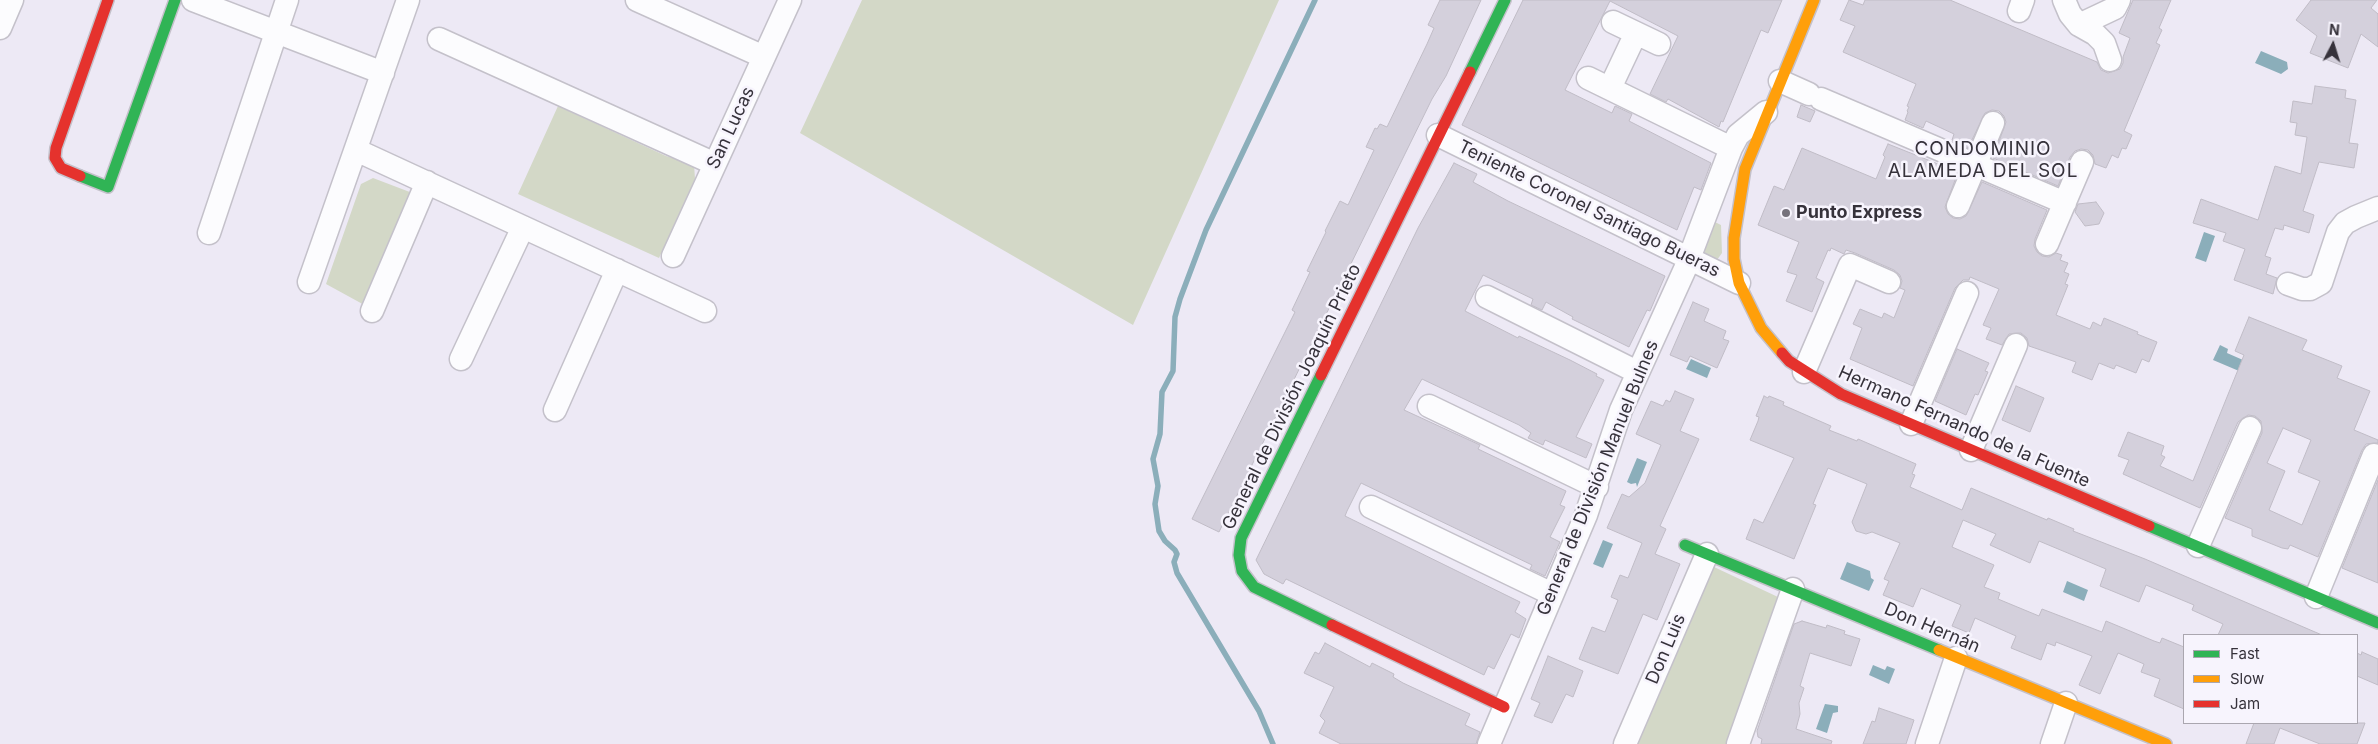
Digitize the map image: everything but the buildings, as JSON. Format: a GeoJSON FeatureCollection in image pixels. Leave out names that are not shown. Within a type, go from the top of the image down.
{"type":"FeatureCollection","features":[{"type":"Feature","properties":{"kind":"street"},"geometry":{"type":"LineString","coordinates":[[0,28],[12,0]]}},
{"type":"Feature","properties":{"kind":"street"},"geometry":{"type":"LineString","coordinates":[[108,0],[56,148],[55,158],[61,168],[108,187],[175,0]]}},
{"type":"Feature","properties":{"kind":"street"},"geometry":{"type":"LineString","coordinates":[[193,0],[383,73]]}},
{"type":"Feature","properties":{"kind":"street"},"geometry":{"type":"LineString","coordinates":[[209,233],[287,0]]}},
{"type":"Feature","properties":{"kind":"street"},"geometry":{"type":"LineString","coordinates":[[309,282],[408,0]]}},
{"type":"Feature","properties":{"kind":"street"},"geometry":{"type":"LineString","coordinates":[[637,0],[764,57]]}},
{"type":"Feature","properties":{"kind":"street","name":"San Lucas"},"geometry":{"type":"LineString","coordinates":[[673,256],[790,0]]}},
{"type":"Feature","properties":{"kind":"street","name":"General de División Joaquín Prieto"},"geometry":{"type":"LineString","coordinates":[[1504,708],[1254,587],[1242,571],[1239,555],[1241,538],[1505,0]]}},
{"type":"Feature","properties":{"kind":"street","name":"Hermano Fernando de la Fuente"},"geometry":{"type":"LineString","coordinates":[[1814,0],[1766,112],[1745,169],[1737,206],[1734,238],[1734,259],[1739,283],[1761,328],[1789,360],[1804,372],[1841,394],[2378,623]]}},
{"type":"Feature","properties":{"kind":"street"},"geometry":{"type":"LineString","coordinates":[[2064,0],[2070,14],[2079,25],[2096,34],[2104,43],[2110,60]]}},
{"type":"Feature","properties":{"kind":"street"},"geometry":{"type":"LineString","coordinates":[[2079,25],[2115,8],[2118,0]]}},
{"type":"Feature","properties":{"kind":"street"},"geometry":{"type":"LineString","coordinates":[[1613,22],[1660,44]]}},
{"type":"Feature","properties":{"kind":"street"},"geometry":{"type":"LineString","coordinates":[[1610,88],[1636,33]]}},
{"type":"Feature","properties":{"kind":"street"},"geometry":{"type":"LineString","coordinates":[[438,39],[715,164]]}},
{"type":"Feature","properties":{"kind":"street"},"geometry":{"type":"LineString","coordinates":[[1588,78],[1731,148]]}},
{"type":"Feature","properties":{"kind":"street"},"geometry":{"type":"LineString","coordinates":[[1780,81],[2065,203]]}},
{"type":"Feature","properties":{"kind":"street","name":"General de División Manuel Bulnes"},"geometry":{"type":"LineString","coordinates":[[1489,744],[1597,487],[1608,445],[1637,372],[1689,258],[1731,148],[1738,135],[1750,123],[1766,112]]}},
{"type":"Feature","properties":{"kind":"street"},"geometry":{"type":"LineString","coordinates":[[1958,206],[1993,123]]}},
{"type":"Feature","properties":{"kind":"street","name":"Teniente Coronel Santiago Bueras"},"geometry":{"type":"LineString","coordinates":[[1438,135],[1739,283]]}},
{"type":"Feature","properties":{"kind":"street"},"geometry":{"type":"LineString","coordinates":[[356,150],[705,311]]}},
{"type":"Feature","properties":{"kind":"street"},"geometry":{"type":"LineString","coordinates":[[2047,244],[2082,162]]}},
{"type":"Feature","properties":{"kind":"street"},"geometry":{"type":"LineString","coordinates":[[372,311],[426,182]]}},
{"type":"Feature","properties":{"kind":"street"},"geometry":{"type":"LineString","coordinates":[[2288,284],[2302,289],[2310,289],[2321,283],[2338,232],[2345,223],[2378,208]]}},
{"type":"Feature","properties":{"kind":"street"},"geometry":{"type":"LineString","coordinates":[[461,358],[523,227]]}},
{"type":"Feature","properties":{"kind":"street"},"geometry":{"type":"LineString","coordinates":[[1804,372],[1850,265],[1889,282]]}},
{"type":"Feature","properties":{"kind":"street"},"geometry":{"type":"LineString","coordinates":[[555,410],[617,270]]}},
{"type":"Feature","properties":{"kind":"street"},"geometry":{"type":"LineString","coordinates":[[1911,424],[1967,293]]}},
{"type":"Feature","properties":{"kind":"street"},"geometry":{"type":"LineString","coordinates":[[1487,297],[1637,372]]}},
{"type":"Feature","properties":{"kind":"street"},"geometry":{"type":"LineString","coordinates":[[1971,450],[2016,345]]}},
{"type":"Feature","properties":{"kind":"street"},"geometry":{"type":"LineString","coordinates":[[1430,406],[1597,487]]}},
{"type":"Feature","properties":{"kind":"street"},"geometry":{"type":"LineString","coordinates":[[2198,546],[2250,428]]}},
{"type":"Feature","properties":{"kind":"street"},"geometry":{"type":"LineString","coordinates":[[2316,597],[2374,455]]}},
{"type":"Feature","properties":{"kind":"street"},"geometry":{"type":"LineString","coordinates":[[1371,507],[1552,594]]}},
{"type":"Feature","properties":{"kind":"street","name":"Don Hernán"},"geometry":{"type":"LineString","coordinates":[[1685,545],[2166,744]]}},
{"type":"Feature","properties":{"kind":"street","name":"Don Luis"},"geometry":{"type":"LineString","coordinates":[[1625,744],[1707,554]]}},
{"type":"Feature","properties":{"kind":"street"},"geometry":{"type":"LineString","coordinates":[[1738,744],[1793,589]]}},
{"type":"Feature","properties":{"kind":"street"},"geometry":{"type":"LineString","coordinates":[[1927,744],[1956,658]]}},
{"type":"Feature","properties":{"kind":"street"},"geometry":{"type":"LineString","coordinates":[[2052,744],[2066,703]]}},
{"type":"Feature","properties":{"kind":"green space"},"geometry":{"type":"Polygon","coordinates":[[[862,0],[1279,0],[1133,325],[800,133],[862,0]]]}},
{"type":"Feature","properties":{"kind":"green space"},"geometry":{"type":"Polygon","coordinates":[[[558,106],[666,156],[694,164],[695,179],[659,258],[518,194],[558,106]]]}},
{"type":"Feature","properties":{"kind":"green space"},"geometry":{"type":"Polygon","coordinates":[[[373,178],[415,194],[368,307],[326,284],[361,184],[373,178]]]}},
{"type":"Feature","properties":{"kind":"green space"},"geometry":{"type":"Polygon","coordinates":[[[1715,222],[1721,225],[1722,253],[1717,260],[1704,258],[1702,249],[1715,222]]]}},
{"type":"Feature","properties":{"kind":"green space"},"geometry":{"type":"Polygon","coordinates":[[[1714,567],[1778,597],[1729,744],[1633,744],[1703,578],[1714,567]]]}},
{"type":"Feature","properties":{"kind":"water"},"geometry":{"type":"Polygon","coordinates":[[[2261,51],[2287,62],[2288,69],[2281,74],[2255,63],[2261,51]]]}},
{"type":"Feature","properties":{"kind":"water"},"geometry":{"type":"Polygon","coordinates":[[[2204,232],[2215,236],[2206,262],[2195,258],[2204,232]]]}},
{"type":"Feature","properties":{"kind":"water"},"geometry":{"type":"Polygon","coordinates":[[[2220,345],[2228,349],[2227,353],[2243,360],[2239,371],[2213,360],[2220,345]]]}},
{"type":"Feature","properties":{"kind":"water"},"geometry":{"type":"Polygon","coordinates":[[[1691,359],[1711,368],[1707,378],[1686,369],[1691,359]]]}},
{"type":"Feature","properties":{"kind":"water"},"geometry":{"type":"Polygon","coordinates":[[[1637,458],[1647,462],[1637,487],[1636,483],[1631,484],[1627,482],[1637,458]]]}},
{"type":"Feature","properties":{"kind":"water"},"geometry":{"type":"Polygon","coordinates":[[[1603,540],[1613,544],[1603,568],[1593,564],[1603,540]]]}},
{"type":"Feature","properties":{"kind":"water"},"geometry":{"type":"Polygon","coordinates":[[[1847,562],[1870,571],[1871,578],[1874,580],[1869,591],[1840,579],[1847,562]]]}},
{"type":"Feature","properties":{"kind":"water"},"geometry":{"type":"Polygon","coordinates":[[[2067,581],[2088,590],[2084,601],[2063,592],[2067,581]]]}},
{"type":"Feature","properties":{"kind":"water"},"geometry":{"type":"Polygon","coordinates":[[[1873,665],[1885,670],[1887,666],[1895,669],[1889,684],[1869,675],[1873,665]]]}},
{"type":"Feature","properties":{"kind":"water"},"geometry":{"type":"Polygon","coordinates":[[[1825,704],[1838,706],[1838,712],[1833,713],[1827,733],[1816,729],[1825,704]]]}},
{"type":"Feature","properties":{"kind":"waterway"},"geometry":{"type":"LineString","coordinates":[[1273,744],[1259,711],[1177,573],[1174,562],[1177,554],[1175,550],[1165,541],[1159,531],[1155,504],[1158,486],[1153,459],[1160,434],[1162,392],[1173,371],[1175,317],[1180,299],[1206,230],[1315,0]]}},
{"type":"Feature","properties":{"kind":"traffic: fast"},"geometry":{"type":"LineString","coordinates":[[80,176],[108,187],[175,0]]}},
{"type":"Feature","properties":{"kind":"traffic: fast"},"geometry":{"type":"LineString","coordinates":[[1470,72],[1505,0]]}},
{"type":"Feature","properties":{"kind":"traffic: fast"},"geometry":{"type":"LineString","coordinates":[[1321,375],[1241,538],[1239,555],[1242,571],[1254,587],[1332,625]]}},
{"type":"Feature","properties":{"kind":"traffic: fast"},"geometry":{"type":"LineString","coordinates":[[2149,526],[2378,623]]}},
{"type":"Feature","properties":{"kind":"traffic: fast"},"geometry":{"type":"LineString","coordinates":[[1685,545],[1939,650]]}},
{"type":"Feature","properties":{"kind":"traffic: slow"},"geometry":{"type":"LineString","coordinates":[[1782,353],[1761,328],[1739,283],[1734,259],[1734,238],[1745,169],[1814,0]]}},
{"type":"Feature","properties":{"kind":"traffic: slow"},"geometry":{"type":"LineString","coordinates":[[1939,650],[2166,744]]}},
{"type":"Feature","properties":{"kind":"traffic: jam"},"geometry":{"type":"LineString","coordinates":[[80,176],[61,168],[55,158],[56,148],[108,0]]}},
{"type":"Feature","properties":{"kind":"traffic: jam"},"geometry":{"type":"LineString","coordinates":[[1321,375],[1470,72]]}},
{"type":"Feature","properties":{"kind":"traffic: jam"},"geometry":{"type":"LineString","coordinates":[[1782,353],[1789,361],[1841,394],[2149,526]]}},
{"type":"Feature","properties":{"kind":"traffic: jam"},"geometry":{"type":"LineString","coordinates":[[1332,625],[1504,707]]}},
{"type":"Feature","properties":{"kind":"place","name":"Punto Express"},"geometry":{"type":"Point","coordinates":[1786,213]}},
{"type":"Feature","properties":{"kind":"district","name":"CONDOMINIO ALAMEDA DEL SOL"},"geometry":{"type":"Point","coordinates":[1983,160]}}]}
